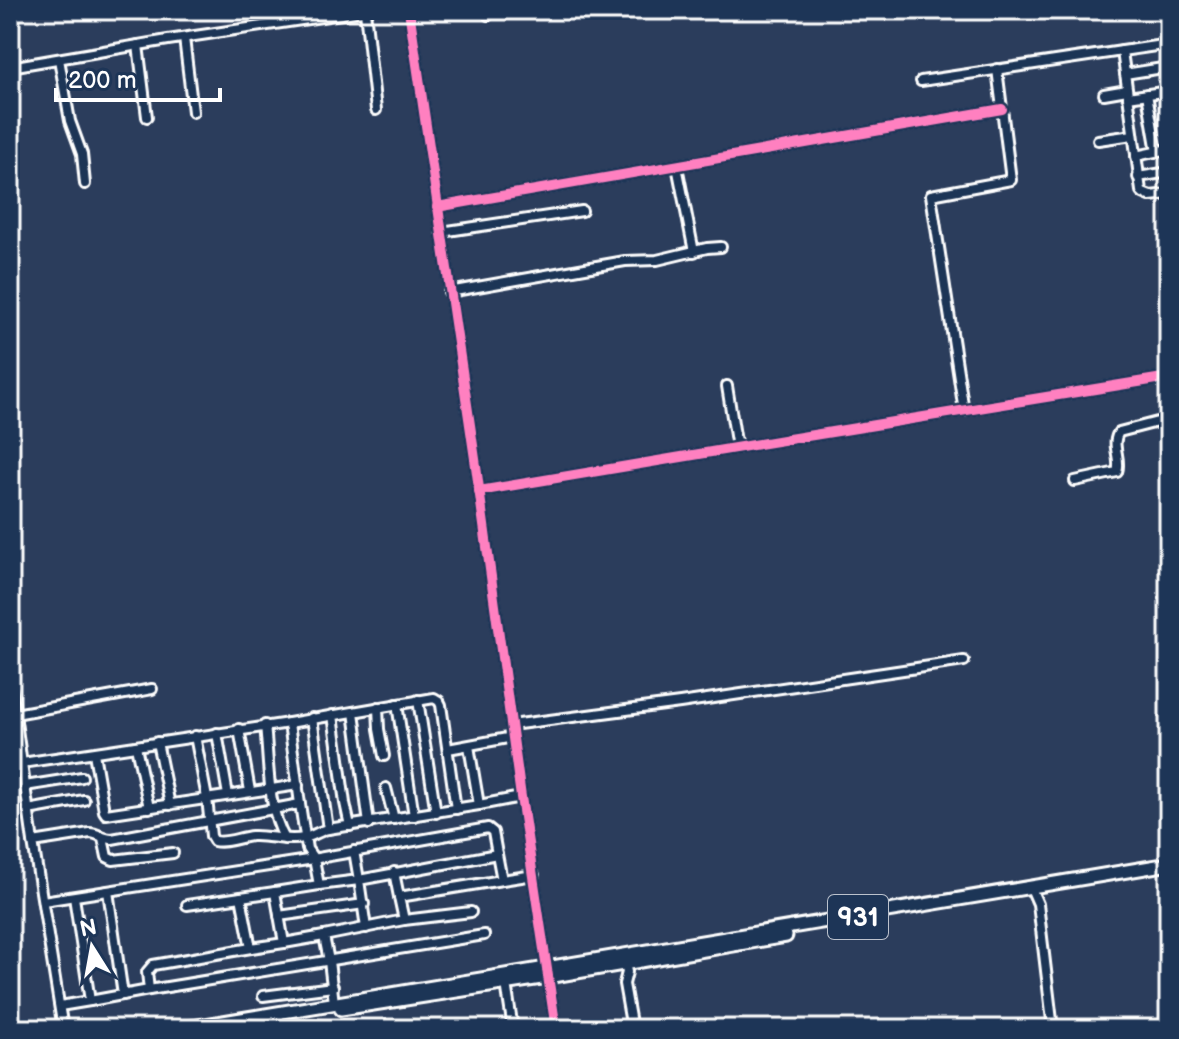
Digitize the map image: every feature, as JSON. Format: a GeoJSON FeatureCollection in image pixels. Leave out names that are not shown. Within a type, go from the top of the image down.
{"type":"FeatureCollection","features":[{"type":"Feature","properties":{"kind":"highway","name":"931"},"geometry":{"type":"LineString","coordinates":[[224,1029],[280,1024],[506,983],[547,972],[625,963],[1169,864]]}},
{"type":"Feature","properties":{"kind":"highway","name":"931"},"geometry":{"type":"LineString","coordinates":[[181,1029],[1169,871]]}},
{"type":"Feature","properties":{"kind":"street"},"geometry":{"type":"LineString","coordinates":[[10,67],[367,10],[376,110]]}},
{"type":"Feature","properties":{"kind":"street"},"geometry":{"type":"LineString","coordinates":[[409,10],[556,1029]]}},
{"type":"Feature","properties":{"kind":"street"},"geometry":{"type":"LineString","coordinates":[[184,38],[193,112]]}},
{"type":"Feature","properties":{"kind":"street"},"geometry":{"type":"LineString","coordinates":[[921,81],[1169,44]]}},
{"type":"Feature","properties":{"kind":"street"},"geometry":{"type":"LineString","coordinates":[[138,45],[147,117]]}},
{"type":"Feature","properties":{"kind":"street"},"geometry":{"type":"LineString","coordinates":[[1122,51],[1141,191],[1146,196],[1169,194]]}},
{"type":"Feature","properties":{"kind":"street"},"geometry":{"type":"LineString","coordinates":[[59,59],[70,121],[82,154],[85,184]]}},
{"type":"Feature","properties":{"kind":"street"},"geometry":{"type":"LineString","coordinates":[[1125,74],[1169,67]]}},
{"type":"Feature","properties":{"kind":"street"},"geometry":{"type":"LineString","coordinates":[[964,411],[931,195],[1011,180],[997,69]]}},
{"type":"Feature","properties":{"kind":"street"},"geometry":{"type":"LineString","coordinates":[[1104,94],[1169,91]]}},
{"type":"Feature","properties":{"kind":"street"},"geometry":{"type":"LineString","coordinates":[[1147,94],[1157,152]]}},
{"type":"Feature","properties":{"kind":"street"},"geometry":{"type":"LineString","coordinates":[[437,207],[1002,109]]}},
{"type":"Feature","properties":{"kind":"street"},"geometry":{"type":"LineString","coordinates":[[1098,140],[1133,135]]}},
{"type":"Feature","properties":{"kind":"street"},"geometry":{"type":"LineString","coordinates":[[1136,156],[1169,149]]}},
{"type":"Feature","properties":{"kind":"street"},"geometry":{"type":"LineString","coordinates":[[677,166],[694,252]]}},
{"type":"Feature","properties":{"kind":"street"},"geometry":{"type":"LineString","coordinates":[[1138,177],[1169,172]]}},
{"type":"Feature","properties":{"kind":"street"},"geometry":{"type":"LineString","coordinates":[[441,232],[582,211]]}},
{"type":"Feature","properties":{"kind":"street"},"geometry":{"type":"LineString","coordinates":[[449,292],[721,247]]}},
{"type":"Feature","properties":{"kind":"street"},"geometry":{"type":"LineString","coordinates":[[479,491],[1169,377]]}},
{"type":"Feature","properties":{"kind":"street"},"geometry":{"type":"LineString","coordinates":[[727,386],[737,448]]}},
{"type":"Feature","properties":{"kind":"street"},"geometry":{"type":"LineString","coordinates":[[1075,481],[1117,472],[1115,436],[1119,432],[1169,419]]}},
{"type":"Feature","properties":{"kind":"street"},"geometry":{"type":"LineString","coordinates":[[511,725],[964,661]]}},
{"type":"Feature","properties":{"kind":"street"},"geometry":{"type":"LineString","coordinates":[[10,680],[63,1029]]}},
{"type":"Feature","properties":{"kind":"street"},"geometry":{"type":"LineString","coordinates":[[15,714],[152,689]]}},
{"type":"Feature","properties":{"kind":"street"},"geometry":{"type":"LineString","coordinates":[[22,763],[434,698],[439,701],[456,809]]}},
{"type":"Feature","properties":{"kind":"street"},"geometry":{"type":"LineString","coordinates":[[418,700],[436,813]]}},
{"type":"Feature","properties":{"kind":"street"},"geometry":{"type":"LineString","coordinates":[[397,704],[414,816]]}},
{"type":"Feature","properties":{"kind":"street"},"geometry":{"type":"LineString","coordinates":[[378,707],[384,756]]}},
{"type":"Feature","properties":{"kind":"street"},"geometry":{"type":"LineString","coordinates":[[354,712],[369,824]]}},
{"type":"Feature","properties":{"kind":"street"},"geometry":{"type":"LineString","coordinates":[[333,715],[350,826]]}},
{"type":"Feature","properties":{"kind":"street"},"geometry":{"type":"LineString","coordinates":[[312,718],[328,829]]}},
{"type":"Feature","properties":{"kind":"street"},"geometry":{"type":"LineString","coordinates":[[289,723],[308,852],[314,859],[319,885]]}},
{"type":"Feature","properties":{"kind":"street"},"geometry":{"type":"LineString","coordinates":[[265,725],[274,810],[285,839]]}},
{"type":"Feature","properties":{"kind":"street"},"geometry":{"type":"LineString","coordinates":[[239,729],[250,791]]}},
{"type":"Feature","properties":{"kind":"street"},"geometry":{"type":"LineString","coordinates":[[217,733],[228,795]]}},
{"type":"Feature","properties":{"kind":"street"},"geometry":{"type":"LineString","coordinates":[[195,736],[211,836],[217,842],[255,836],[306,838],[328,829],[521,797]]}},
{"type":"Feature","properties":{"kind":"street"},"geometry":{"type":"LineString","coordinates":[[448,749],[513,737]]}},
{"type":"Feature","properties":{"kind":"street"},"geometry":{"type":"LineString","coordinates":[[157,742],[170,805]]}},
{"type":"Feature","properties":{"kind":"street"},"geometry":{"type":"LineString","coordinates":[[136,746],[149,808]]}},
{"type":"Feature","properties":{"kind":"street"},"geometry":{"type":"LineString","coordinates":[[469,746],[479,805]]}},
{"type":"Feature","properties":{"kind":"street"},"geometry":{"type":"LineString","coordinates":[[94,753],[105,813],[298,785]]}},
{"type":"Feature","properties":{"kind":"street"},"geometry":{"type":"LineString","coordinates":[[25,786],[82,777]]}},
{"type":"Feature","properties":{"kind":"street"},"geometry":{"type":"LineString","coordinates":[[386,788],[394,819]]}},
{"type":"Feature","properties":{"kind":"street"},"geometry":{"type":"LineString","coordinates":[[28,810],[84,800]]}},
{"type":"Feature","properties":{"kind":"street"},"geometry":{"type":"LineString","coordinates":[[33,842],[90,833],[112,839],[300,804]]}},
{"type":"Feature","properties":{"kind":"street"},"geometry":{"type":"LineString","coordinates":[[43,901],[314,859],[488,828],[493,832],[502,880]]}},
{"type":"Feature","properties":{"kind":"street"},"geometry":{"type":"LineString","coordinates":[[103,838],[107,857],[113,860],[173,853]]}},
{"type":"Feature","properties":{"kind":"street"},"geometry":{"type":"LineString","coordinates":[[354,851],[366,928]]}},
{"type":"Feature","properties":{"kind":"street"},"geometry":{"type":"LineString","coordinates":[[187,905],[359,880],[497,854]]}},
{"type":"Feature","properties":{"kind":"street"},"geometry":{"type":"LineString","coordinates":[[394,872],[404,920]]}},
{"type":"Feature","properties":{"kind":"street"},"geometry":{"type":"LineString","coordinates":[[399,897],[534,875]]}},
{"type":"Feature","properties":{"kind":"street"},"geometry":{"type":"LineString","coordinates":[[108,891],[123,995]]}},
{"type":"Feature","properties":{"kind":"street"},"geometry":{"type":"LineString","coordinates":[[1032,891],[1038,904],[1053,1029]]}},
{"type":"Feature","properties":{"kind":"street"},"geometry":{"type":"LineString","coordinates":[[275,892],[284,943]]}},
{"type":"Feature","properties":{"kind":"street"},"geometry":{"type":"LineString","coordinates":[[74,897],[90,1001]]}},
{"type":"Feature","properties":{"kind":"street"},"geometry":{"type":"LineString","coordinates":[[241,897],[251,948]]}},
{"type":"Feature","properties":{"kind":"street"},"geometry":{"type":"LineString","coordinates":[[279,916],[364,904]]}},
{"type":"Feature","properties":{"kind":"street"},"geometry":{"type":"LineString","coordinates":[[149,990],[147,972],[153,965],[404,920],[471,912]]}},
{"type":"Feature","properties":{"kind":"street"},"geometry":{"type":"LineString","coordinates":[[60,1006],[484,935]]}},
{"type":"Feature","properties":{"kind":"street"},"geometry":{"type":"LineString","coordinates":[[324,936],[334,1003]]}},
{"type":"Feature","properties":{"kind":"street"},"geometry":{"type":"LineString","coordinates":[[625,963],[627,972],[624,984],[632,1029]]}},
{"type":"Feature","properties":{"kind":"street"},"geometry":{"type":"LineString","coordinates":[[506,983],[513,1029]]}},
{"type":"Feature","properties":{"kind":"street"},"geometry":{"type":"LineString","coordinates":[[263,996],[333,987]]}},
{"type":"Feature","properties":{"kind":"waterway"},"geometry":{"type":"LineString","coordinates":[[405,10],[469,454]]}},
{"type":"Feature","properties":{"kind":"waterway"},"geometry":{"type":"LineString","coordinates":[[471,463],[491,606]]}},
{"type":"Feature","properties":{"kind":"cycle path"},"geometry":{"type":"LineString","coordinates":[[409,10],[556,1029]]}},
{"type":"Feature","properties":{"kind":"cycle path"},"geometry":{"type":"LineString","coordinates":[[437,207],[1002,109]]}},
{"type":"Feature","properties":{"kind":"cycle path"},"geometry":{"type":"LineString","coordinates":[[479,491],[1169,377]]}}]}
